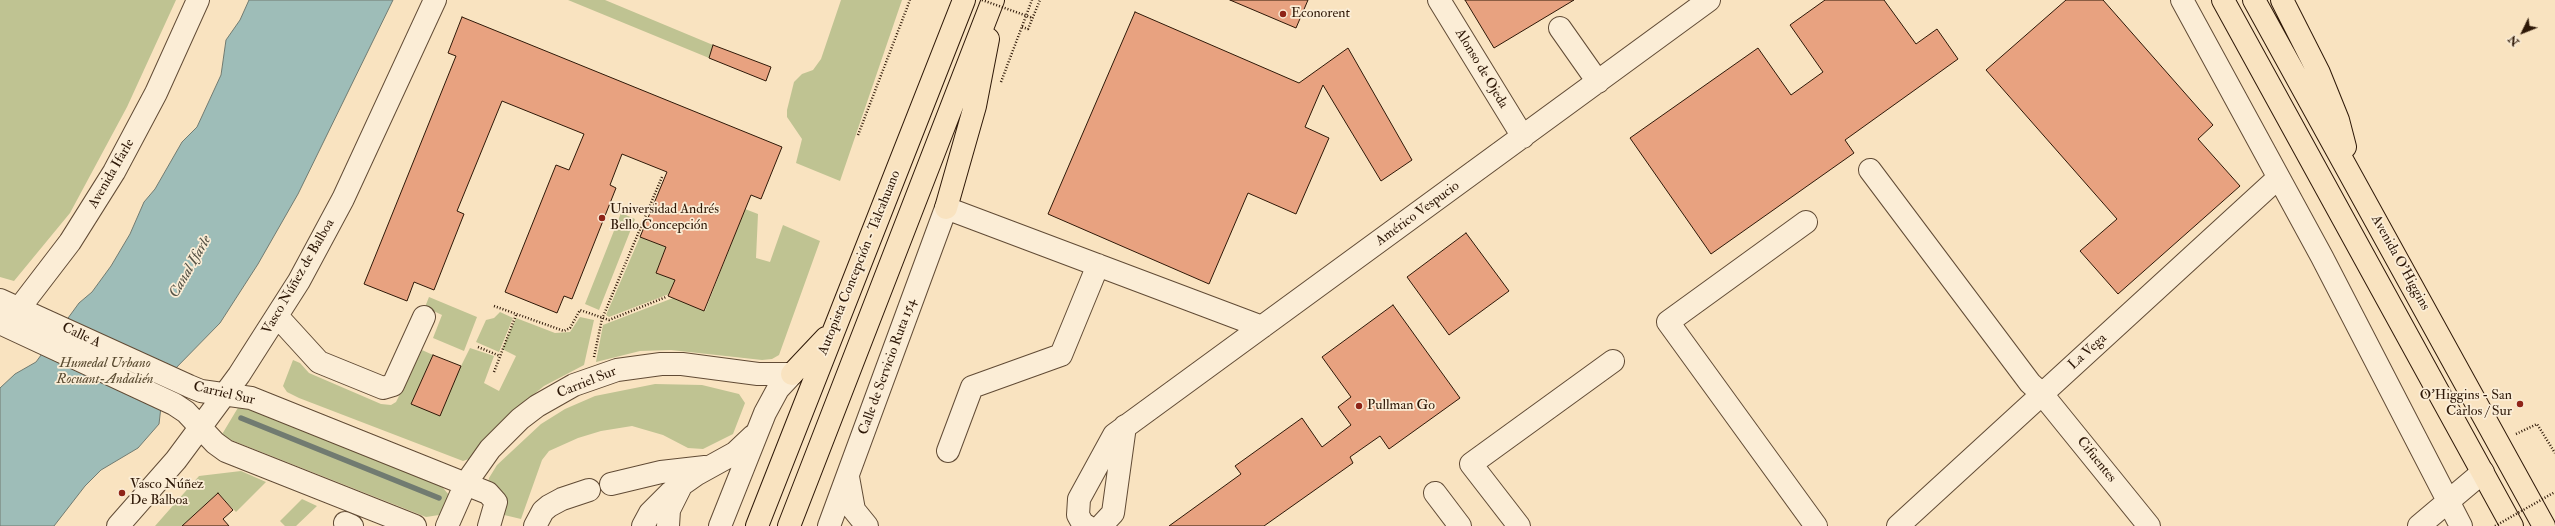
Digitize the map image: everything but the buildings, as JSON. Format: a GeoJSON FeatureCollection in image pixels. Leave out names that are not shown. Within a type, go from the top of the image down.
{"type":"FeatureCollection","features":[{"type":"Feature","properties":{"kind":"main road","name":"Autopista Concepción - Talcahuano"},"geometry":{"type":"LineString","coordinates":[[757,526],[964,0]]}},
{"type":"Feature","properties":{"kind":"main road","name":"Autopista Concepción - Talcahuano"},"geometry":{"type":"LineString","coordinates":[[789,526],[994,0]]}},
{"type":"Feature","properties":{"kind":"main road"},"geometry":{"type":"LineString","coordinates":[[946,208],[975,106],[994,0]]}},
{"type":"Feature","properties":{"kind":"main road","name":"Avenida O'Higgins"},"geometry":{"type":"LineString","coordinates":[[2223,0],[2512,526]]}},
{"type":"Feature","properties":{"kind":"main road","name":"Avenida O'Higgins"},"geometry":{"type":"LineString","coordinates":[[2254,0],[2544,526]]}},
{"type":"Feature","properties":{"kind":"main road"},"geometry":{"type":"LineString","coordinates":[[2282,0],[2319,73],[2338,120],[2355,183]]}},
{"type":"Feature","properties":{"kind":"main road"},"geometry":{"type":"LineString","coordinates":[[792,374],[833,330]]}},
{"type":"Feature","properties":{"kind":"street","name":"Avenida Ifarle"},"geometry":{"type":"LineString","coordinates":[[2,327],[20,308],[70,242],[114,172],[156,93],[198,0]]}},
{"type":"Feature","properties":{"kind":"street","name":"Vasco Núñez de Balboa"},"geometry":{"type":"LineString","coordinates":[[118,526],[148,495],[200,428],[226,393],[277,316],[343,200],[435,0]]}},
{"type":"Feature","properties":{"kind":"street","name":"Alonso de Ojeda"},"geometry":{"type":"LineString","coordinates":[[1440,0],[1524,137]]}},
{"type":"Feature","properties":{"kind":"street","name":"Américo Vespucio"},"geometry":{"type":"LineString","coordinates":[[1079,520],[1079,499],[1107,445],[1125,426],[1524,137],[1709,0]]}},
{"type":"Feature","properties":{"kind":"street"},"geometry":{"type":"LineString","coordinates":[[2182,0],[2278,178],[2461,526]]}},
{"type":"Feature","properties":{"kind":"street"},"geometry":{"type":"LineString","coordinates":[[1560,28],[1598,82]]}},
{"type":"Feature","properties":{"kind":"street","name":"Cifuentes"},"geometry":{"type":"LineString","coordinates":[[1870,170],[2030,382],[2042,394],[2149,526]]}},
{"type":"Feature","properties":{"kind":"street","name":"La Vega"},"geometry":{"type":"LineString","coordinates":[[1898,526],[2278,178]]}},
{"type":"Feature","properties":{"kind":"street"},"geometry":{"type":"LineString","coordinates":[[946,208],[1262,328]]}},
{"type":"Feature","properties":{"kind":"street","name":"Calle de Servicio Ruta 154"},"geometry":{"type":"LineString","coordinates":[[829,526],[946,208]]}},
{"type":"Feature","properties":{"kind":"street"},"geometry":{"type":"LineString","coordinates":[[1806,222],[1668,322],[1816,526]]}},
{"type":"Feature","properties":{"kind":"street"},"geometry":{"type":"LineString","coordinates":[[948,451],[972,387],[1061,355],[1098,265]]}},
{"type":"Feature","properties":{"kind":"street","name":"Calle A"},"geometry":{"type":"LineString","coordinates":[[0,300],[182,384]]}},
{"type":"Feature","properties":{"kind":"street"},"geometry":{"type":"LineString","coordinates":[[277,316],[319,362],[383,388],[393,385],[424,317]]}},
{"type":"Feature","properties":{"kind":"street","name":"Calle A"},"geometry":{"type":"LineString","coordinates":[[2,327],[39,340],[169,401]]}},
{"type":"Feature","properties":{"kind":"street"},"geometry":{"type":"LineString","coordinates":[[1519,526],[1471,464],[1612,360]]}},
{"type":"Feature","properties":{"kind":"street","name":"Carriel Sur"},"geometry":{"type":"LineString","coordinates":[[447,526],[466,483],[490,450],[520,419],[555,395],[594,377],[617,370],[661,364],[775,376],[792,374]]}},
{"type":"Feature","properties":{"kind":"street"},"geometry":{"type":"LineString","coordinates":[[720,526],[756,432],[771,400],[792,374]]}},
{"type":"Feature","properties":{"kind":"street","name":"Carriel Sur"},"geometry":{"type":"LineString","coordinates":[[182,384],[201,391],[226,393],[251,398],[466,483]]}},
{"type":"Feature","properties":{"kind":"street","name":"Carriel Sur"},"geometry":{"type":"LineString","coordinates":[[169,401],[186,412],[215,443],[226,451],[416,526]]}},
{"type":"Feature","properties":{"kind":"street"},"geometry":{"type":"LineString","coordinates":[[1101,526],[1113,513],[1125,426]]}},
{"type":"Feature","properties":{"kind":"street"},"geometry":{"type":"LineString","coordinates":[[643,526],[650,512],[681,484],[735,453],[756,432]]}},
{"type":"Feature","properties":{"kind":"street"},"geometry":{"type":"LineString","coordinates":[[611,484],[661,472],[710,466]]}},
{"type":"Feature","properties":{"kind":"street"},"geometry":{"type":"LineString","coordinates":[[2419,526],[2447,500],[2482,472]]}},
{"type":"Feature","properties":{"kind":"street"},"geometry":{"type":"LineString","coordinates":[[848,477],[854,510],[867,526]]}},
{"type":"Feature","properties":{"kind":"street"},"geometry":{"type":"LineString","coordinates":[[466,483],[494,497],[496,507],[489,526]]}},
{"type":"Feature","properties":{"kind":"street"},"geometry":{"type":"LineString","coordinates":[[668,526],[669,510],[681,484]]}},
{"type":"Feature","properties":{"kind":"street"},"geometry":{"type":"LineString","coordinates":[[535,526],[543,511],[549,506],[562,499],[589,490]]}},
{"type":"Feature","properties":{"kind":"street"},"geometry":{"type":"LineString","coordinates":[[1435,493],[1460,526]]}},
{"type":"Feature","properties":{"kind":"path"},"geometry":{"type":"LineString","coordinates":[[858,135],[910,0]]}},
{"type":"Feature","properties":{"kind":"path"},"geometry":{"type":"LineString","coordinates":[[982,0],[1033,18]]}},
{"type":"Feature","properties":{"kind":"path"},"geometry":{"type":"LineString","coordinates":[[1022,27],[1028,30],[1040,0]]}},
{"type":"Feature","properties":{"kind":"path"},"geometry":{"type":"LineString","coordinates":[[594,377],[592,364],[602,319],[662,177]]}},
{"type":"Feature","properties":{"kind":"path"},"geometry":{"type":"LineString","coordinates":[[494,306],[516,315],[564,330],[570,328],[580,310],[602,319],[609,320],[666,297]]}},
{"type":"Feature","properties":{"kind":"path"},"geometry":{"type":"LineString","coordinates":[[494,372],[516,315]]}},
{"type":"Feature","properties":{"kind":"path"},"geometry":{"type":"LineString","coordinates":[[478,347],[500,356]]}},
{"type":"Feature","properties":{"kind":"path"},"geometry":{"type":"LineString","coordinates":[[2498,442],[2536,424],[2555,453]]}},
{"type":"Feature","properties":{"kind":"path"},"geometry":{"type":"LineString","coordinates":[[2496,526],[2555,492]]}},
{"type":"Feature","properties":{"kind":"green space"},"geometry":{"type":"Polygon","coordinates":[[[0,0],[176,0],[127,107],[70,213],[14,281],[0,277],[0,0]]]}},
{"type":"Feature","properties":{"kind":"green space"},"geometry":{"type":"Polygon","coordinates":[[[568,0],[605,0],[713,45],[709,58],[568,0]]]}},
{"type":"Feature","properties":{"kind":"green space"},"geometry":{"type":"Polygon","coordinates":[[[841,0],[902,0],[840,181],[796,163],[802,139],[787,117],[787,110],[794,82],[802,74],[813,70],[821,59],[841,0]]]}},
{"type":"Feature","properties":{"kind":"green space"},"geometry":{"type":"Polygon","coordinates":[[[745,209],[758,214],[756,258],[770,262],[783,225],[820,241],[779,355],[772,359],[762,360],[671,350],[640,351],[596,362],[603,325],[673,298],[705,311],[745,209]]]}},
{"type":"Feature","properties":{"kind":"green space"},"geometry":{"type":"Polygon","coordinates":[[[621,213],[635,219],[599,310],[585,304],[621,213]]]}},
{"type":"Feature","properties":{"kind":"green space"},"geometry":{"type":"Polygon","coordinates":[[[640,237],[666,247],[656,273],[675,280],[669,294],[609,317],[606,315],[640,237]]]}},
{"type":"Feature","properties":{"kind":"green space"},"geometry":{"type":"Polygon","coordinates":[[[429,297],[477,317],[464,351],[433,338],[442,315],[425,307],[429,297]]]}},
{"type":"Feature","properties":{"kind":"green space"},"geometry":{"type":"Polygon","coordinates":[[[500,312],[513,318],[499,352],[476,342],[486,320],[494,318],[500,312]]]}},
{"type":"Feature","properties":{"kind":"green space"},"geometry":{"type":"Polygon","coordinates":[[[580,317],[594,320],[584,365],[544,386],[507,416],[469,459],[463,461],[299,398],[287,392],[283,386],[293,360],[300,363],[309,373],[381,404],[391,405],[396,402],[422,350],[433,355],[411,404],[461,366],[470,348],[494,356],[484,383],[499,391],[516,356],[502,349],[516,318],[555,333],[570,332],[580,317]]]}},
{"type":"Feature","properties":{"kind":"green space"},"geometry":{"type":"Polygon","coordinates":[[[655,384],[702,385],[739,394],[745,403],[733,434],[703,449],[688,448],[663,435],[632,426],[601,431],[578,438],[549,451],[542,460],[521,519],[500,514],[488,483],[489,478],[497,465],[541,424],[565,409],[595,396],[655,384]]]}},
{"type":"Feature","properties":{"kind":"green space"},"geometry":{"type":"Polygon","coordinates":[[[239,406],[429,477],[438,482],[449,495],[444,511],[439,515],[426,517],[221,436],[239,406]]]}},
{"type":"Feature","properties":{"kind":"green space"},"geometry":{"type":"Polygon","coordinates":[[[241,471],[266,482],[236,512],[218,493],[182,526],[155,526],[199,476],[241,471]]]}},
{"type":"Feature","properties":{"kind":"green space"},"geometry":{"type":"Polygon","coordinates":[[[302,499],[317,506],[296,526],[285,526],[280,521],[302,499]]]}},
{"type":"Feature","properties":{"kind":"water","name":"Humedal Urbano Rocuant-Andalién"},"geometry":{"type":"Polygon","coordinates":[[[249,0],[393,0],[298,194],[258,264],[220,323],[172,372],[162,398],[159,424],[138,448],[101,470],[85,486],[54,526],[0,526],[0,388],[15,374],[36,362],[79,303],[92,292],[111,266],[130,234],[144,202],[155,189],[182,142],[197,127],[221,75],[226,40],[240,20],[249,0]]]}},
{"type":"Feature","properties":{"kind":"waterway"},"geometry":{"type":"LineString","coordinates":[[241,418],[439,498]]}},
{"type":"Feature","properties":{"kind":"place","name":"Econorent"},"geometry":{"type":"Point","coordinates":[1283,14]}},
{"type":"Feature","properties":{"kind":"place","name":"Universidad Andrés Bello Concepción"},"geometry":{"type":"Point","coordinates":[602,218]}},
{"type":"Feature","properties":{"kind":"place","name":"O'Higgins - San Carlos / Sur"},"geometry":{"type":"Point","coordinates":[2520,404]}},
{"type":"Feature","properties":{"kind":"place","name":"Pullman Go"},"geometry":{"type":"Point","coordinates":[1359,406]}},
{"type":"Feature","properties":{"kind":"place","name":"Vasco Núñez De Balboa"},"geometry":{"type":"Point","coordinates":[122,493]}},
{"type":"Feature","properties":{"kind":"water label","name":"Canal Ifarle"},"geometry":{"type":"Point","coordinates":[191,267]}}]}
